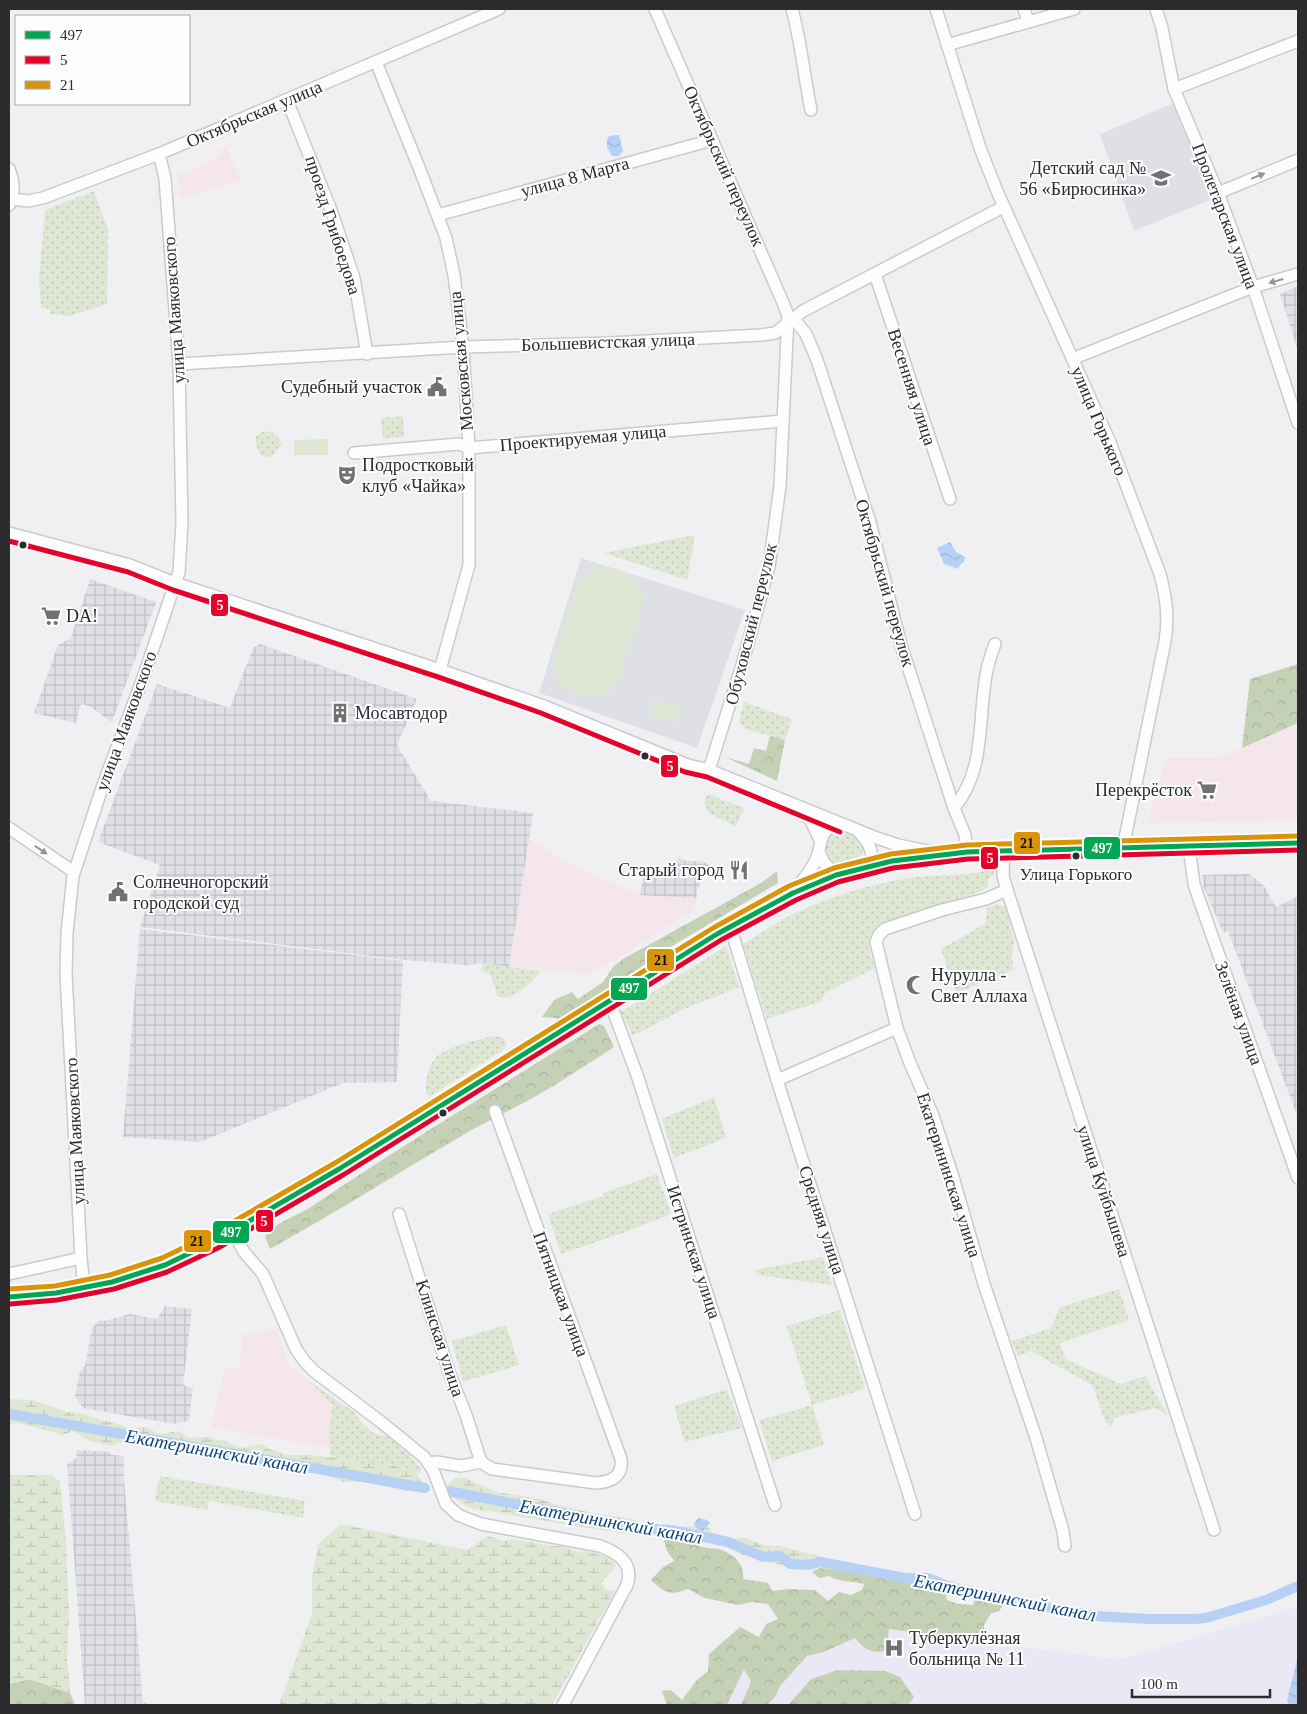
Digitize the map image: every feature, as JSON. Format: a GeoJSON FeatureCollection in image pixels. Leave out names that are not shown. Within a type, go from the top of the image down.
{"type":"FeatureCollection","features":[{"type":"Feature","properties":{"kind":"main road"},"geometry":{"type":"LineString","coordinates":[[9,1297],[56,1293],[123,1279],[165,1265],[233,1232],[339,1169],[730,926],[793,893],[836,875],[873,864],[967,852],[1298,843]]}},
{"type":"Feature","properties":{"kind":"street","name":"Октябрьская улица"},"geometry":{"type":"LineString","coordinates":[[10,202],[43,198],[159,154],[499,9]]}},
{"type":"Feature","properties":{"kind":"street","name":"Октябрьский переулок"},"geometry":{"type":"LineString","coordinates":[[654,9],[784,304],[790,322],[806,334],[817,360],[870,522],[901,645],[954,808],[965,835],[967,852]]}},
{"type":"Feature","properties":{"kind":"street"},"geometry":{"type":"LineString","coordinates":[[792,9],[811,110]]}},
{"type":"Feature","properties":{"kind":"street","name":"улица Горького"},"geometry":{"type":"LineString","coordinates":[[936,9],[980,148],[1003,207],[1109,440],[1160,574],[1168,623],[1122,848]]}},
{"type":"Feature","properties":{"kind":"street"},"geometry":{"type":"LineString","coordinates":[[1024,9],[1028,22]]}},
{"type":"Feature","properties":{"kind":"street"},"geometry":{"type":"LineString","coordinates":[[947,45],[1074,9]]}},
{"type":"Feature","properties":{"kind":"street","name":"Пролетарская улица"},"geometry":{"type":"LineString","coordinates":[[1156,9],[1162,28],[1174,89],[1218,193],[1254,287],[1298,423]]}},
{"type":"Feature","properties":{"kind":"street"},"geometry":{"type":"LineString","coordinates":[[1174,89],[1298,41]]}},
{"type":"Feature","properties":{"kind":"street","name":"Московская улица"},"geometry":{"type":"LineString","coordinates":[[376,62],[446,238],[454,275],[464,348],[469,448],[469,565],[440,670]]}},
{"type":"Feature","properties":{"kind":"street","name":"проезд Грибоедова"},"geometry":{"type":"LineString","coordinates":[[287,100],[331,210],[354,278],[367,354]]}},
{"type":"Feature","properties":{"kind":"street","name":"улица 8 Марта"},"geometry":{"type":"LineString","coordinates":[[438,215],[712,140]]}},
{"type":"Feature","properties":{"kind":"street","name":"улица Маяковского"},"geometry":{"type":"LineString","coordinates":[[84,1288],[66,974],[69,904],[74,872],[102,785],[143,678],[179,572],[182,523],[179,364],[165,178],[159,154]]}},
{"type":"Feature","properties":{"kind":"street"},"geometry":{"type":"LineString","coordinates":[[1218,193],[1298,160]]}},
{"type":"Feature","properties":{"kind":"street"},"geometry":{"type":"LineString","coordinates":[[9,169],[13,184],[10,202]]}},
{"type":"Feature","properties":{"kind":"street","name":"Большевистская улица"},"geometry":{"type":"LineString","coordinates":[[179,364],[464,348],[609,344],[775,333],[803,311],[1003,207]]}},
{"type":"Feature","properties":{"kind":"street","name":"Весенняя улица"},"geometry":{"type":"LineString","coordinates":[[875,274],[950,499]]}},
{"type":"Feature","properties":{"kind":"street"},"geometry":{"type":"LineString","coordinates":[[1072,359],[1254,287],[1298,274]]}},
{"type":"Feature","properties":{"kind":"street","name":"Обуховский переулок"},"geometry":{"type":"LineString","coordinates":[[709,770],[756,617],[769,567],[780,486],[790,322]]}},
{"type":"Feature","properties":{"kind":"street","name":"Проектируемая улица"},"geometry":{"type":"LineString","coordinates":[[354,453],[459,444],[469,448],[783,421]]}},
{"type":"Feature","properties":{"kind":"street"},"geometry":{"type":"LineString","coordinates":[[9,532],[130,565],[175,583],[440,670],[552,710],[688,765],[709,770],[843,825],[898,845],[941,854]]}},
{"type":"Feature","properties":{"kind":"street"},"geometry":{"type":"LineString","coordinates":[[954,808],[963,797],[975,769],[987,671],[995,644]]}},
{"type":"Feature","properties":{"kind":"street"},"geometry":{"type":"LineString","coordinates":[[793,805],[811,821],[820,840],[819,852],[812,868],[793,893]]}},
{"type":"Feature","properties":{"kind":"street"},"geometry":{"type":"LineString","coordinates":[[820,840],[830,828],[843,825]]}},
{"type":"Feature","properties":{"kind":"street"},"geometry":{"type":"LineString","coordinates":[[9,828],[74,872]]}},
{"type":"Feature","properties":{"kind":"street"},"geometry":{"type":"LineString","coordinates":[[858,830],[872,851],[873,864]]}},
{"type":"Feature","properties":{"kind":"street","name":"Зелёная улица"},"geometry":{"type":"LineString","coordinates":[[1189,847],[1194,884],[1298,1178]]}},
{"type":"Feature","properties":{"kind":"street","name":"улица Куйбышева"},"geometry":{"type":"LineString","coordinates":[[1004,850],[1003,876],[1007,890],[1214,1530]]}},
{"type":"Feature","properties":{"kind":"street"},"geometry":{"type":"LineString","coordinates":[[819,852],[824,863],[836,875]]}},
{"type":"Feature","properties":{"kind":"street","name":"Екатерининская улица"},"geometry":{"type":"LineString","coordinates":[[1007,890],[986,899],[942,910],[885,929],[876,942],[897,1028],[932,1113],[984,1284],[1036,1438],[1063,1531],[1065,1546]]}},
{"type":"Feature","properties":{"kind":"street","name":"Средняя улица"},"geometry":{"type":"LineString","coordinates":[[730,926],[915,1514]]}},
{"type":"Feature","properties":{"kind":"street","name":"Истринская улица"},"geometry":{"type":"LineString","coordinates":[[607,1001],[614,1013],[640,1084],[702,1280],[749,1418],[775,1505]]}},
{"type":"Feature","properties":{"kind":"street"},"geometry":{"type":"LineString","coordinates":[[777,1080],[897,1028]]}},
{"type":"Feature","properties":{"kind":"street","name":"Пятницкая улица"},"geometry":{"type":"LineString","coordinates":[[481,1462],[492,1469],[596,1483],[607,1482],[616,1478],[621,1469],[621,1460],[495,1110]]}},
{"type":"Feature","properties":{"kind":"street","name":"Клинская улица"},"geometry":{"type":"LineString","coordinates":[[399,1214],[449,1372],[466,1415],[481,1462]]}},
{"type":"Feature","properties":{"kind":"street"},"geometry":{"type":"LineString","coordinates":[[233,1232],[244,1252],[263,1274],[296,1348],[305,1362],[407,1442],[430,1463],[443,1496],[450,1508],[458,1515],[481,1524],[600,1546],[611,1550],[621,1558],[628,1568],[630,1576],[627,1585],[563,1705]]}},
{"type":"Feature","properties":{"kind":"street"},"geometry":{"type":"LineString","coordinates":[[9,1274],[81,1258]]}},
{"type":"Feature","properties":{"kind":"street"},"geometry":{"type":"LineString","coordinates":[[430,1463],[437,1462],[461,1466],[481,1462]]}},
{"type":"Feature","properties":{"kind":"shaded area","name":"Детский сад № 56 «Бирюсинка»"},"geometry":{"type":"Polygon","coordinates":[[[1174,103],[1215,198],[1134,231],[1100,134],[1174,103]]]}},
{"type":"Feature","properties":{"kind":"shaded area"},"geometry":{"type":"Polygon","coordinates":[[[226,148],[241,181],[180,198],[178,174],[194,169],[221,155],[218,150],[226,148]]]}},
{"type":"Feature","properties":{"kind":"shaded area"},"geometry":{"type":"Polygon","coordinates":[[[1298,286],[1298,351],[1280,294],[1298,286]]]}},
{"type":"Feature","properties":{"kind":"shaded area"},"geometry":{"type":"Polygon","coordinates":[[[581,558],[745,610],[697,748],[539,693],[581,558]]]}},
{"type":"Feature","properties":{"kind":"shaded area"},"geometry":{"type":"Polygon","coordinates":[[[90,579],[156,602],[112,722],[89,706],[81,704],[76,723],[34,713],[58,645],[71,638],[90,579]]]}},
{"type":"Feature","properties":{"kind":"shaded area"},"geometry":{"type":"Polygon","coordinates":[[[260,644],[417,699],[397,745],[431,801],[533,813],[509,967],[483,963],[467,965],[405,960],[140,927],[160,865],[98,842],[157,684],[230,708],[253,648],[260,644]]]}},
{"type":"Feature","properties":{"kind":"shaded area"},"geometry":{"type":"Polygon","coordinates":[[[1298,723],[1298,817],[1265,821],[1148,823],[1165,758],[1218,758],[1298,723]]]}},
{"type":"Feature","properties":{"kind":"shaded area"},"geometry":{"type":"Polygon","coordinates":[[[529,839],[566,862],[640,895],[697,898],[693,910],[589,974],[509,967],[529,839]]]}},
{"type":"Feature","properties":{"kind":"shaded area"},"geometry":{"type":"Polygon","coordinates":[[[679,857],[686,861],[701,861],[709,865],[697,890],[697,898],[640,895],[644,867],[671,871],[679,857]]]}},
{"type":"Feature","properties":{"kind":"shaded area"},"geometry":{"type":"Polygon","coordinates":[[[1249,874],[1264,886],[1276,907],[1298,896],[1298,1118],[1228,931],[1223,933],[1203,885],[1202,875],[1249,874]]]}},
{"type":"Feature","properties":{"kind":"shaded area"},"geometry":{"type":"Polygon","coordinates":[[[140,929],[403,961],[397,1082],[343,1083],[200,1142],[123,1137],[140,929]]]}},
{"type":"Feature","properties":{"kind":"shaded area"},"geometry":{"type":"Polygon","coordinates":[[[165,1306],[192,1309],[183,1385],[193,1388],[189,1421],[173,1424],[83,1408],[75,1396],[80,1372],[85,1366],[92,1328],[99,1320],[104,1321],[130,1314],[157,1319],[165,1306]]]}},
{"type":"Feature","properties":{"kind":"shaded area"},"geometry":{"type":"Polygon","coordinates":[[[277,1330],[289,1366],[333,1405],[329,1430],[331,1448],[211,1427],[224,1368],[239,1369],[243,1334],[277,1330]]]}},
{"type":"Feature","properties":{"kind":"shaded area"},"geometry":{"type":"Polygon","coordinates":[[[77,1450],[111,1452],[111,1455],[124,1456],[124,1479],[143,1703],[147,1703],[147,1705],[85,1705],[67,1464],[76,1458],[77,1450]]]}},
{"type":"Feature","properties":{"kind":"shaded area","name":"Туберкулёзная больница № 11"},"geometry":{"type":"Polygon","coordinates":[[[1298,1607],[1298,1705],[727,1705],[766,1624],[788,1616],[1115,1659],[1132,1656],[1298,1607]]]}},
{"type":"Feature","properties":{"kind":"green space"},"geometry":{"type":"Polygon","coordinates":[[[94,191],[108,230],[107,304],[70,316],[51,314],[50,309],[41,308],[39,279],[45,210],[94,191]]]}},
{"type":"Feature","properties":{"kind":"green space"},"geometry":{"type":"Polygon","coordinates":[[[403,416],[404,437],[383,438],[381,418],[403,416]]]}},
{"type":"Feature","properties":{"kind":"green space"},"geometry":{"type":"Polygon","coordinates":[[[264,431],[274,433],[282,443],[272,457],[261,456],[256,445],[256,436],[264,431]]]}},
{"type":"Feature","properties":{"kind":"green space"},"geometry":{"type":"Polygon","coordinates":[[[328,439],[328,455],[294,455],[294,440],[328,439]]]}},
{"type":"Feature","properties":{"kind":"green space"},"geometry":{"type":"Polygon","coordinates":[[[695,535],[687,580],[604,553],[695,535]]]}},
{"type":"Feature","properties":{"kind":"green space"},"geometry":{"type":"Polygon","coordinates":[[[607,567],[622,571],[634,578],[641,588],[643,604],[619,679],[605,694],[595,696],[580,695],[572,692],[560,682],[554,668],[554,657],[579,583],[591,571],[607,567]]]}},
{"type":"Feature","properties":{"kind":"green space"},"geometry":{"type":"Polygon","coordinates":[[[1298,664],[1298,723],[1242,748],[1250,679],[1298,664]]]}},
{"type":"Feature","properties":{"kind":"green space"},"geometry":{"type":"Polygon","coordinates":[[[655,699],[682,708],[677,723],[650,714],[655,699]]]}},
{"type":"Feature","properties":{"kind":"green space"},"geometry":{"type":"Polygon","coordinates":[[[744,702],[792,719],[785,740],[745,729],[739,721],[744,702]]]}},
{"type":"Feature","properties":{"kind":"green space"},"geometry":{"type":"Polygon","coordinates":[[[770,736],[785,740],[777,781],[725,757],[749,764],[754,748],[766,751],[770,736]]]}},
{"type":"Feature","properties":{"kind":"green space"},"geometry":{"type":"Polygon","coordinates":[[[708,794],[744,808],[736,827],[709,813],[704,802],[708,794]]]}},
{"type":"Feature","properties":{"kind":"green space"},"geometry":{"type":"Polygon","coordinates":[[[837,831],[859,838],[865,846],[861,856],[833,864],[824,856],[824,844],[829,834],[837,831]]]}},
{"type":"Feature","properties":{"kind":"green space"},"geometry":{"type":"Polygon","coordinates":[[[993,870],[994,875],[989,878],[987,888],[982,891],[884,924],[872,932],[869,948],[875,968],[825,993],[822,1001],[767,1019],[743,944],[797,912],[828,899],[860,889],[923,876],[966,874],[993,870]]]}},
{"type":"Feature","properties":{"kind":"green space"},"geometry":{"type":"Polygon","coordinates":[[[777,871],[778,883],[672,946],[555,1026],[557,1018],[542,1017],[554,1000],[572,992],[578,999],[603,982],[613,967],[623,959],[761,883],[777,871]]]}},
{"type":"Feature","properties":{"kind":"green space"},"geometry":{"type":"Polygon","coordinates":[[[997,904],[1006,907],[1014,942],[1012,954],[1013,970],[956,993],[941,949],[986,923],[987,908],[997,904]]]}},
{"type":"Feature","properties":{"kind":"green space"},"geometry":{"type":"Polygon","coordinates":[[[726,946],[739,987],[682,1010],[633,1036],[621,1012],[726,946]]]}},
{"type":"Feature","properties":{"kind":"green space"},"geometry":{"type":"Polygon","coordinates":[[[483,963],[541,971],[528,985],[517,993],[511,996],[499,997],[491,976],[481,970],[483,963]]]}},
{"type":"Feature","properties":{"kind":"green space"},"geometry":{"type":"Polygon","coordinates":[[[599,1024],[604,1026],[614,1047],[537,1096],[466,1133],[270,1249],[265,1237],[273,1228],[311,1207],[418,1137],[599,1024]]]}},
{"type":"Feature","properties":{"kind":"green space"},"geometry":{"type":"Polygon","coordinates":[[[496,1036],[503,1038],[507,1043],[505,1049],[429,1097],[426,1093],[427,1077],[430,1066],[436,1057],[459,1045],[496,1036]]]}},
{"type":"Feature","properties":{"kind":"green space"},"geometry":{"type":"Polygon","coordinates":[[[714,1097],[726,1138],[674,1158],[662,1119],[714,1097]]]}},
{"type":"Feature","properties":{"kind":"green space"},"geometry":{"type":"Polygon","coordinates":[[[657,1174],[671,1214],[561,1254],[548,1214],[603,1196],[603,1193],[657,1174]]]}},
{"type":"Feature","properties":{"kind":"green space"},"geometry":{"type":"Polygon","coordinates":[[[823,1257],[832,1285],[757,1275],[755,1270],[823,1257]]]}},
{"type":"Feature","properties":{"kind":"green space"},"geometry":{"type":"Polygon","coordinates":[[[1119,1289],[1129,1320],[1060,1343],[1065,1359],[1121,1384],[1145,1376],[1168,1415],[1156,1408],[1117,1417],[1110,1427],[1104,1419],[1093,1386],[1031,1351],[1018,1356],[1012,1341],[1051,1328],[1060,1307],[1119,1289]]]}},
{"type":"Feature","properties":{"kind":"green space"},"geometry":{"type":"Polygon","coordinates":[[[840,1310],[865,1389],[812,1405],[787,1326],[840,1310]]]}},
{"type":"Feature","properties":{"kind":"green space"},"geometry":{"type":"Polygon","coordinates":[[[506,1325],[519,1365],[463,1382],[452,1341],[506,1325]]]}},
{"type":"Feature","properties":{"kind":"green space"},"geometry":{"type":"Polygon","coordinates":[[[307,1380],[354,1412],[363,1425],[375,1434],[388,1437],[420,1466],[421,1471],[418,1474],[398,1467],[361,1464],[355,1460],[330,1457],[329,1430],[333,1405],[307,1380]]]}},
{"type":"Feature","properties":{"kind":"green space"},"geometry":{"type":"Polygon","coordinates":[[[727,1389],[742,1428],[685,1442],[674,1406],[727,1389]]]}},
{"type":"Feature","properties":{"kind":"green space"},"geometry":{"type":"Polygon","coordinates":[[[9,1399],[33,1400],[68,1412],[84,1414],[129,1428],[149,1428],[158,1434],[176,1431],[189,1438],[209,1437],[224,1440],[242,1448],[261,1444],[269,1449],[288,1455],[310,1455],[355,1460],[361,1464],[379,1463],[399,1466],[415,1473],[425,1488],[424,1491],[403,1491],[364,1482],[343,1482],[326,1475],[294,1470],[281,1465],[259,1462],[248,1464],[223,1455],[209,1457],[194,1449],[170,1450],[154,1444],[133,1442],[118,1443],[112,1446],[90,1441],[72,1431],[63,1435],[19,1423],[9,1424],[9,1399]]]}},
{"type":"Feature","properties":{"kind":"green space"},"geometry":{"type":"Polygon","coordinates":[[[812,1405],[824,1445],[772,1461],[759,1420],[812,1405]]]}},
{"type":"Feature","properties":{"kind":"green space"},"geometry":{"type":"Polygon","coordinates":[[[9,1475],[50,1475],[60,1481],[66,1542],[69,1618],[67,1658],[70,1693],[29,1679],[9,1684],[9,1475]]]}},
{"type":"Feature","properties":{"kind":"green space"},"geometry":{"type":"Polygon","coordinates":[[[160,1476],[305,1501],[303,1518],[209,1501],[207,1510],[155,1501],[160,1476]]]}},
{"type":"Feature","properties":{"kind":"green space"},"geometry":{"type":"Polygon","coordinates":[[[455,1478],[465,1478],[496,1492],[541,1499],[553,1504],[592,1513],[633,1519],[644,1524],[680,1527],[694,1526],[703,1531],[708,1527],[713,1533],[731,1538],[745,1538],[764,1545],[785,1547],[841,1562],[906,1573],[933,1574],[949,1581],[972,1586],[976,1592],[971,1596],[958,1596],[921,1581],[802,1565],[781,1565],[740,1554],[723,1545],[684,1534],[638,1535],[477,1510],[462,1504],[448,1491],[449,1484],[455,1478]]]}},
{"type":"Feature","properties":{"kind":"green space"},"geometry":{"type":"Polygon","coordinates":[[[341,1524],[467,1550],[488,1536],[503,1541],[511,1539],[564,1546],[578,1552],[588,1551],[609,1557],[616,1564],[602,1582],[605,1590],[615,1591],[552,1705],[279,1705],[312,1614],[312,1575],[319,1543],[341,1524]]]}},
{"type":"Feature","properties":{"kind":"green space"},"geometry":{"type":"Polygon","coordinates":[[[664,1540],[681,1541],[722,1550],[731,1555],[741,1565],[743,1579],[768,1583],[772,1591],[788,1589],[815,1590],[828,1601],[839,1592],[851,1595],[862,1590],[864,1584],[829,1576],[819,1578],[812,1572],[820,1568],[921,1581],[945,1590],[947,1600],[958,1604],[973,1605],[976,1596],[982,1595],[999,1598],[1004,1604],[999,1611],[991,1613],[984,1625],[984,1633],[974,1641],[889,1629],[888,1636],[891,1650],[871,1651],[855,1638],[824,1652],[807,1656],[780,1686],[775,1697],[767,1705],[741,1705],[751,1682],[744,1669],[727,1705],[667,1705],[662,1691],[671,1690],[682,1700],[696,1681],[708,1671],[709,1654],[740,1627],[759,1637],[766,1624],[778,1619],[768,1604],[752,1602],[738,1605],[705,1598],[688,1589],[672,1593],[660,1588],[651,1580],[663,1567],[674,1561],[667,1551],[664,1540]]]}},
{"type":"Feature","properties":{"kind":"green space"},"geometry":{"type":"Polygon","coordinates":[[[838,1670],[885,1671],[900,1677],[914,1697],[908,1705],[788,1705],[811,1679],[838,1670]]]}},
{"type":"Feature","properties":{"kind":"green space"},"geometry":{"type":"Polygon","coordinates":[[[29,1679],[70,1693],[75,1705],[9,1705],[9,1684],[29,1679]]]}},
{"type":"Feature","properties":{"kind":"water"},"geometry":{"type":"Polygon","coordinates":[[[619,135],[623,151],[619,156],[612,156],[607,147],[607,140],[609,136],[619,135]]]}},
{"type":"Feature","properties":{"kind":"water"},"geometry":{"type":"Polygon","coordinates":[[[950,542],[956,552],[965,557],[964,562],[958,569],[944,564],[937,548],[950,542]]]}},
{"type":"Feature","properties":{"kind":"water"},"geometry":{"type":"Polygon","coordinates":[[[699,1518],[710,1523],[703,1531],[694,1526],[699,1518]]]}},
{"type":"Feature","properties":{"kind":"water"},"geometry":{"type":"Polygon","coordinates":[[[1298,1656],[1298,1705],[1289,1705],[1287,1700],[1298,1656]]]}},
{"type":"Feature","properties":{"kind":"waterway","name":"Екатерининский канал"},"geometry":{"type":"LineString","coordinates":[[9,1414],[425,1488]]}},
{"type":"Feature","properties":{"kind":"waterway","name":"Екатерининский канал"},"geometry":{"type":"LineString","coordinates":[[448,1491],[638,1528],[671,1530],[728,1542],[763,1557],[780,1556],[790,1564],[808,1565],[820,1562],[905,1578],[927,1578],[962,1592],[996,1596],[1013,1601],[1095,1616],[1149,1619],[1206,1618],[1266,1600],[1298,1586]]}},
{"type":"Feature","properties":{"kind":"transit line","name":"5"},"geometry":{"type":"LineString","coordinates":[[9,541],[128,572],[173,590],[541,713],[685,772],[707,777],[840,832]]}},
{"type":"Feature","properties":{"kind":"transit line","name":"21"},"geometry":{"type":"LineString","coordinates":[[9,1289],[55,1286],[110,1275],[162,1258],[212,1234],[335,1163],[713,928],[789,886],[834,868],[891,854],[967,845],[1298,836]]}},
{"type":"Feature","properties":{"kind":"transit line","name":"497"},"geometry":{"type":"LineString","coordinates":[[9,1297],[56,1293],[112,1282],[165,1265],[215,1241],[339,1169],[717,934],[793,893],[836,875],[892,861],[967,852],[1298,843]]}},
{"type":"Feature","properties":{"kind":"transit line","name":"5"},"geometry":{"type":"LineString","coordinates":[[10,1304],[57,1300],[114,1289],[167,1272],[218,1248],[343,1175],[721,940],[796,900],[838,882],[893,868],[968,859],[1298,850]]}},
{"type":"Feature","properties":{"kind":"place","name":"Детский сад № 56 «Бирюсинка»"},"geometry":{"type":"Point","coordinates":[1161,178]}},
{"type":"Feature","properties":{"kind":"place","name":"Судебный участок"},"geometry":{"type":"Point","coordinates":[437,387]}},
{"type":"Feature","properties":{"kind":"place","name":"Подростковый клуб «Чайка»"},"geometry":{"type":"Point","coordinates":[347,475]}},
{"type":"Feature","properties":{"kind":"place","name":"DA!"},"geometry":{"type":"Point","coordinates":[51,616]}},
{"type":"Feature","properties":{"kind":"place","name":"Мосавтодор"},"geometry":{"type":"Point","coordinates":[340,713]}},
{"type":"Feature","properties":{"kind":"place","name":"Перекрёсток"},"geometry":{"type":"Point","coordinates":[1207,790]}},
{"type":"Feature","properties":{"kind":"place","name":"Улица Горького"},"geometry":{"type":"Point","coordinates":[1076,856]}},
{"type":"Feature","properties":{"kind":"place","name":"Старый город"},"geometry":{"type":"Point","coordinates":[739,870]}},
{"type":"Feature","properties":{"kind":"place","name":"Солнечногорский городской суд"},"geometry":{"type":"Point","coordinates":[118,892]}},
{"type":"Feature","properties":{"kind":"place","name":"Нурулла - Свет Аллаха"},"geometry":{"type":"Point","coordinates":[916,985]}},
{"type":"Feature","properties":{"kind":"place","name":"Туберкулёзная больница № 11"},"geometry":{"type":"Point","coordinates":[894,1648]}}]}
